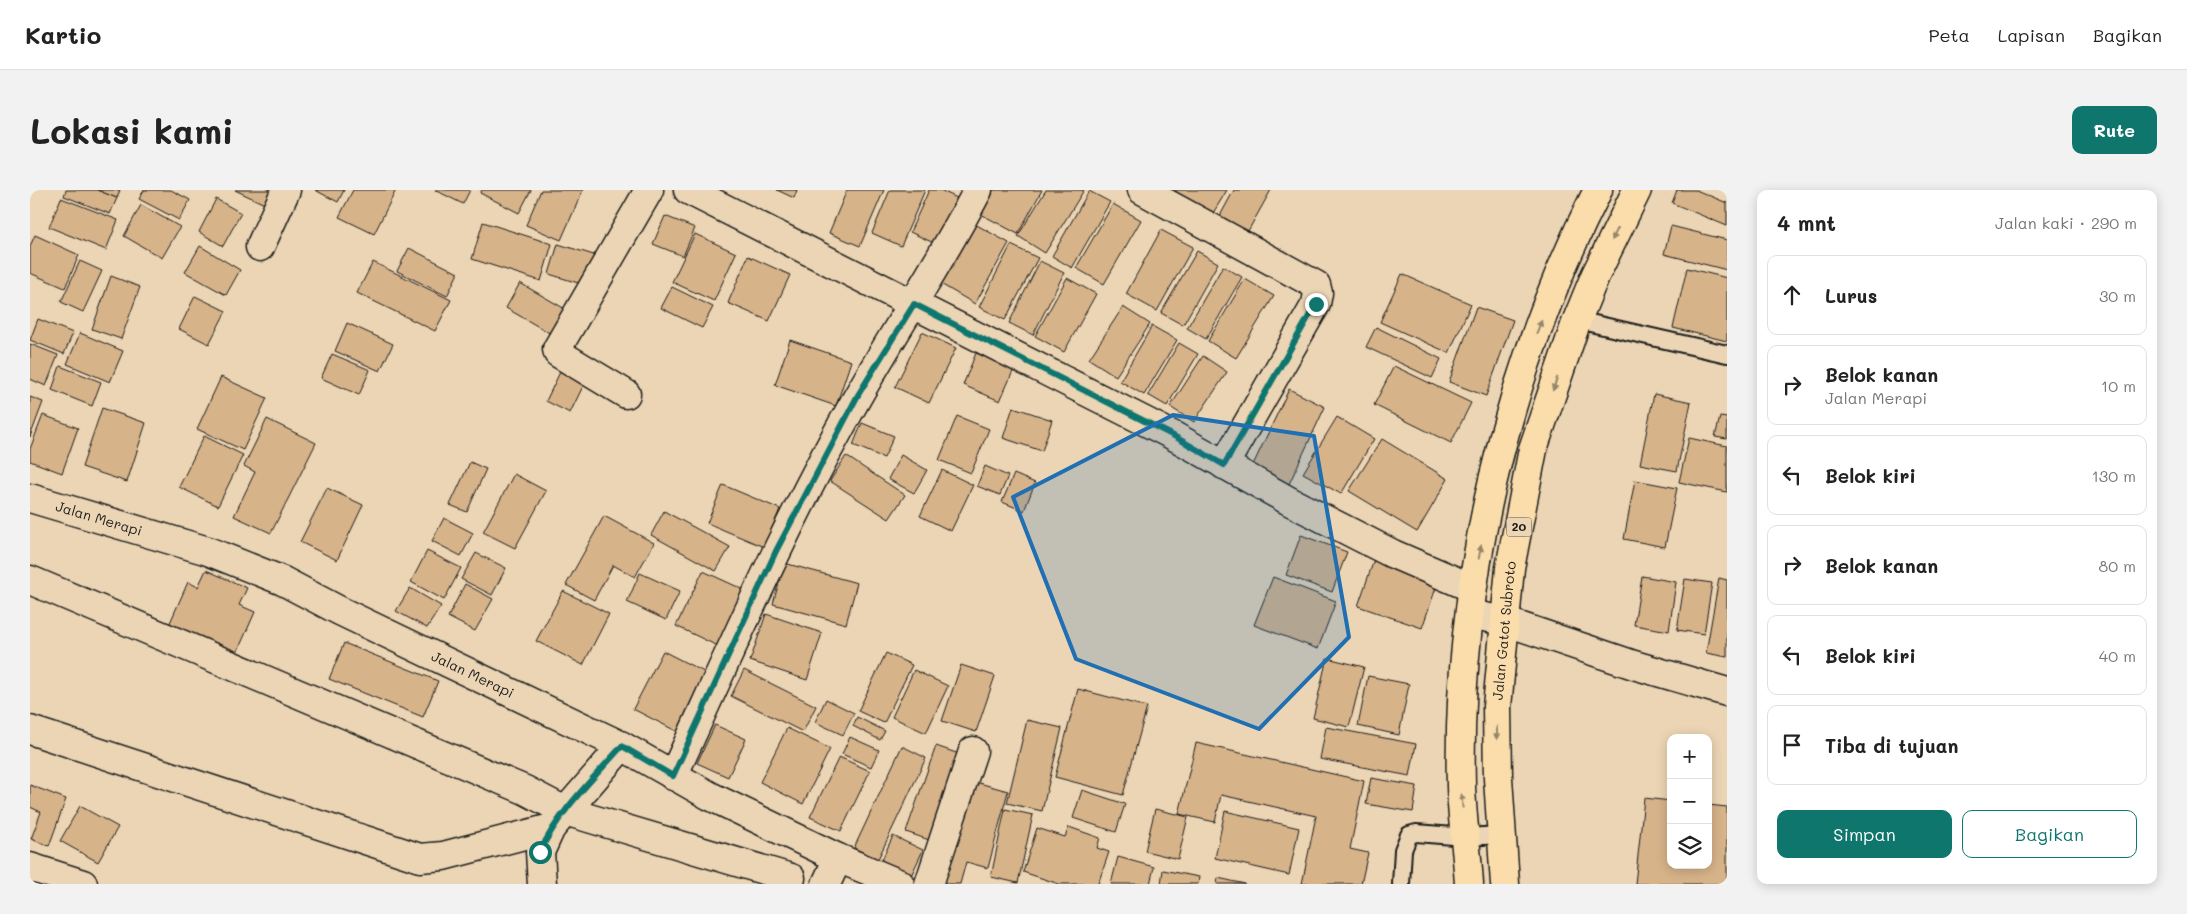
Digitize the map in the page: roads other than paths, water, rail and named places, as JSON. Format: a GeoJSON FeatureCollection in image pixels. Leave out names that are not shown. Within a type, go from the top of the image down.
{"type":"FeatureCollection","features":[{"type":"Feature","properties":{"kind":"highway","name":"20"},"geometry":{"type":"LineString","coordinates":[[1469,884],[1461,787],[1463,677],[1471,601],[1504,433],[1536,333],[1582,223],[1598,190]]}},
{"type":"Feature","properties":{"kind":"highway","name":"Jalan Gatot Subroto"},"geometry":{"type":"LineString","coordinates":[[1505,884],[1501,835],[1497,707],[1510,568],[1533,449],[1577,320],[1595,276],[1637,190]]}},
{"type":"Feature","properties":{"kind":"street"},"geometry":{"type":"LineString","coordinates":[[260,247],[286,190]]}},
{"type":"Feature","properties":{"kind":"street"},"geometry":{"type":"LineString","coordinates":[[626,394],[558,353],[557,349],[649,190]]}},
{"type":"Feature","properties":{"kind":"street"},"geometry":{"type":"LineString","coordinates":[[688,190],[1172,435],[1224,465],[1393,554],[1504,621],[1634,665],[1727,692]]}},
{"type":"Feature","properties":{"kind":"street"},"geometry":{"type":"LineString","coordinates":[[673,776],[776,551],[858,395],[914,304],[978,190]]}},
{"type":"Feature","properties":{"kind":"street"},"geometry":{"type":"LineString","coordinates":[[1142,190],[1316,285],[1318,293],[1316,304],[1224,465]]}},
{"type":"Feature","properties":{"kind":"street","name":"Jalan Merapi"},"geometry":{"type":"LineString","coordinates":[[30,498],[208,551],[283,580],[340,611],[622,746],[673,776],[838,858],[900,884]]}},
{"type":"Feature","properties":{"kind":"street"},"geometry":{"type":"LineString","coordinates":[[30,580],[525,790],[558,819],[792,878]]}},
{"type":"Feature","properties":{"kind":"street"},"geometry":{"type":"LineString","coordinates":[[30,730],[420,858],[443,856],[558,819]]}},
{"type":"Feature","properties":{"kind":"street"},"geometry":{"type":"LineString","coordinates":[[542,884],[540,852],[558,819],[622,746]]}},
{"type":"Feature","properties":{"kind":"street"},"geometry":{"type":"LineString","coordinates":[[929,884],[973,751]]}},
{"type":"Feature","properties":{"kind":"street"},"geometry":{"type":"LineString","coordinates":[[826,884],[838,858]]}},
{"type":"Feature","properties":{"kind":"street"},"geometry":{"type":"LineString","coordinates":[[30,867],[83,884]]}},
{"type":"Feature","properties":{"kind":"lane"},"geometry":{"type":"LineString","coordinates":[[1577,320],[1727,354]]}},
{"type":"Feature","properties":{"kind":"lane"},"geometry":{"type":"LineString","coordinates":[[1401,884],[1403,850],[1410,835],[1416,833],[1466,837],[1501,835]]}}]}
